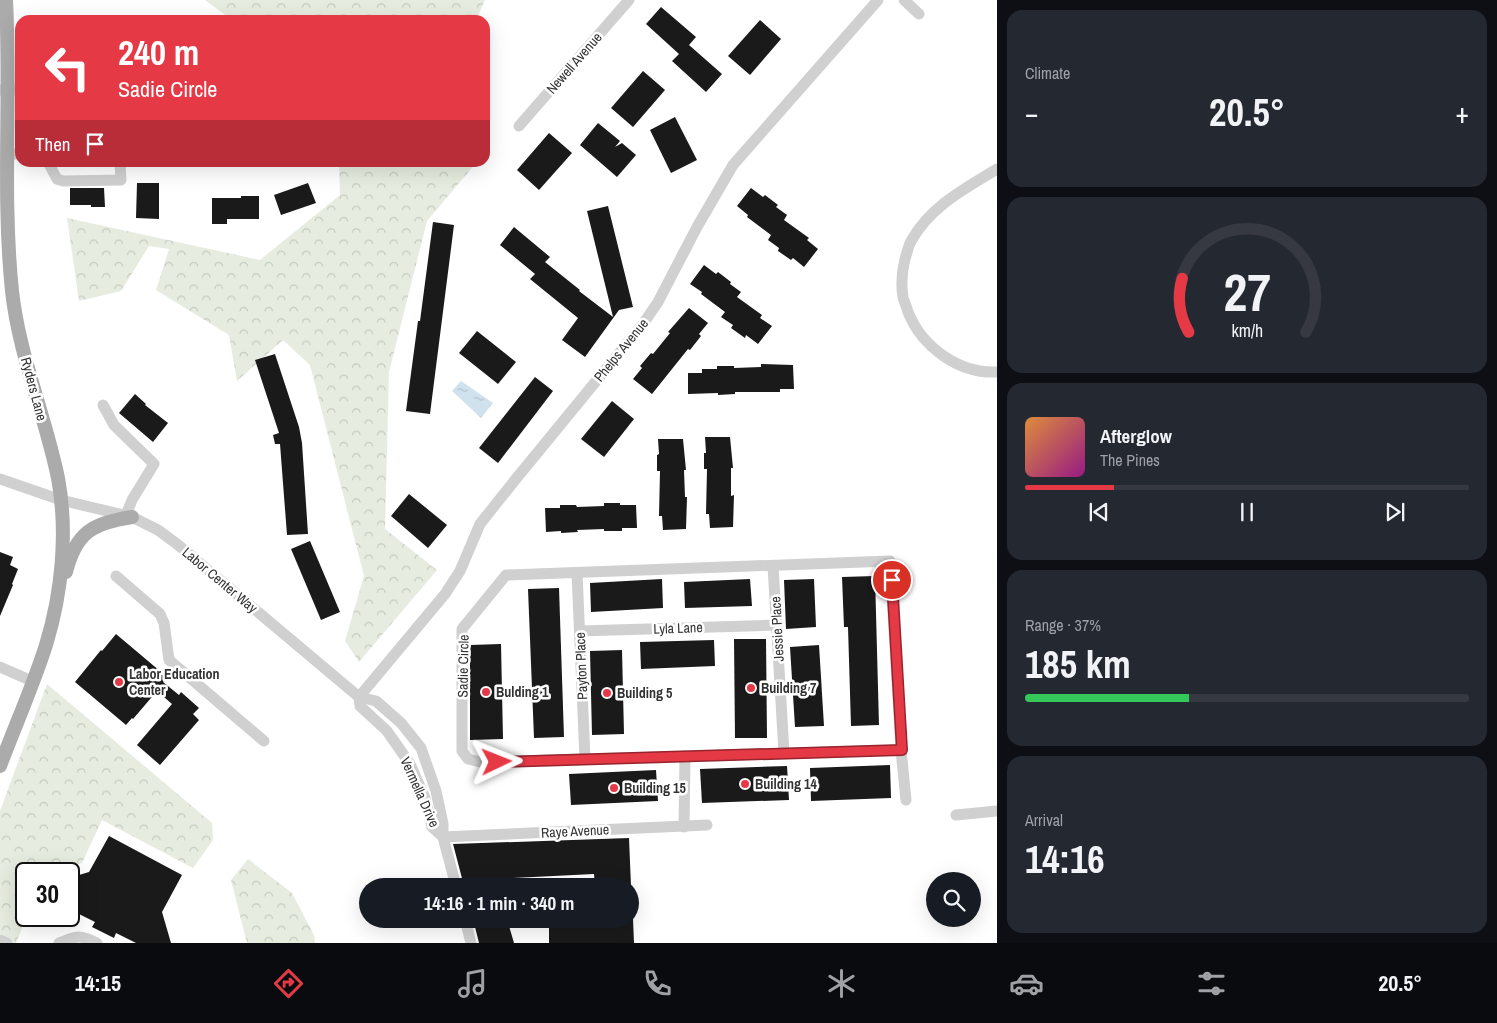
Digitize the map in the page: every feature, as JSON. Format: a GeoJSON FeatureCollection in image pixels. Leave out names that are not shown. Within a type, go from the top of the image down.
{"type":"FeatureCollection","features":[{"type":"Feature","properties":{"kind":"main road","name":"Ryders Lane"},"geometry":{"type":"LineString","coordinates":[[0,766],[46,646],[56,609],[62,546],[61,500],[55,469],[13,302],[8,215],[14,154],[9,90],[6,0]]}},
{"type":"Feature","properties":{"kind":"main road"},"geometry":{"type":"LineString","coordinates":[[56,609],[70,558],[82,537],[96,525],[129,516]]}},
{"type":"Feature","properties":{"kind":"street","name":"Newell Avenue"},"geometry":{"type":"LineString","coordinates":[[519,126],[629,0]]}},
{"type":"Feature","properties":{"kind":"street","name":"Phelps Avenue"},"geometry":{"type":"LineString","coordinates":[[359,697],[445,594],[460,571],[480,524],[643,324],[658,302],[697,227],[733,165],[878,0]]}},
{"type":"Feature","properties":{"kind":"street"},"geometry":{"type":"LineString","coordinates":[[904,0],[919,14]]}},
{"type":"Feature","properties":{"kind":"street"},"geometry":{"type":"LineString","coordinates":[[51,167],[57,178],[63,181],[121,180],[120,167]]}},
{"type":"Feature","properties":{"kind":"street"},"geometry":{"type":"LineString","coordinates":[[997,169],[952,195],[920,226],[909,244],[903,270],[903,298],[912,322],[925,340],[948,358],[966,368],[997,372]]}},
{"type":"Feature","properties":{"kind":"street"},"geometry":{"type":"LineString","coordinates":[[103,405],[114,425],[154,464],[132,500],[129,516]]}},
{"type":"Feature","properties":{"kind":"street","name":"Labor Center Way"},"geometry":{"type":"LineString","coordinates":[[0,479],[61,500],[129,516],[158,530],[359,697]]}},
{"type":"Feature","properties":{"kind":"street","name":"Sadie Circle"},"geometry":{"type":"LineString","coordinates":[[902,750],[480,762],[468,759],[462,751],[462,629],[506,575],[890,561],[906,800]]}},
{"type":"Feature","properties":{"kind":"street","name":"Jessie Place"},"geometry":{"type":"LineString","coordinates":[[773,566],[784,753]]}},
{"type":"Feature","properties":{"kind":"street","name":"Payton Place"},"geometry":{"type":"LineString","coordinates":[[578,573],[584,759]]}},
{"type":"Feature","properties":{"kind":"street"},"geometry":{"type":"LineString","coordinates":[[116,576],[160,614],[164,623],[169,660],[264,741]]}},
{"type":"Feature","properties":{"kind":"street","name":"Lyla Lane"},"geometry":{"type":"LineString","coordinates":[[580,631],[776,625]]}},
{"type":"Feature","properties":{"kind":"street"},"geometry":{"type":"LineString","coordinates":[[0,667],[32,682]]}},
{"type":"Feature","properties":{"kind":"street","name":"Vermella Drive"},"geometry":{"type":"LineString","coordinates":[[443,837],[432,827],[424,798],[410,764],[387,731],[360,706],[359,697],[376,701],[400,723],[422,748],[436,791],[443,824],[443,837],[454,878]]}},
{"type":"Feature","properties":{"kind":"street"},"geometry":{"type":"LineString","coordinates":[[684,827],[685,756]]}},
{"type":"Feature","properties":{"kind":"street"},"geometry":{"type":"LineString","coordinates":[[956,814],[997,812]]}},
{"type":"Feature","properties":{"kind":"street","name":"Raye Avenue"},"geometry":{"type":"LineString","coordinates":[[443,837],[707,825]]}},
{"type":"Feature","properties":{"kind":"street"},"geometry":{"type":"LineString","coordinates":[[467,928],[471,943]]}},
{"type":"Feature","properties":{"kind":"street"},"geometry":{"type":"LineString","coordinates":[[58,943],[85,936],[97,943]]}},
{"type":"Feature","properties":{"kind":"street"},"geometry":{"type":"LineString","coordinates":[[0,940],[7,943]]}},
{"type":"Feature","properties":{"kind":"green space"},"geometry":{"type":"Polygon","coordinates":[[[205,0],[485,0],[478,15],[225,15],[205,0]]]}},
{"type":"Feature","properties":{"kind":"green space"},"geometry":{"type":"Polygon","coordinates":[[[339,167],[473,167],[427,221],[389,372],[385,529],[437,570],[359,662],[345,641],[364,576],[310,365],[283,340],[237,381],[229,335],[156,290],[169,249],[149,246],[121,291],[79,301],[67,218],[260,260],[340,195],[339,167]]]}},
{"type":"Feature","properties":{"kind":"green space"},"geometry":{"type":"Polygon","coordinates":[[[47,684],[212,823],[213,840],[193,868],[102,820],[82,863],[15,862],[15,927],[23,927],[16,943],[0,943],[0,811],[47,684]]]}},
{"type":"Feature","properties":{"kind":"green space"},"geometry":{"type":"Polygon","coordinates":[[[248,859],[292,893],[314,935],[315,943],[247,943],[231,880],[248,859]]]}},
{"type":"Feature","properties":{"kind":"water"},"geometry":{"type":"Polygon","coordinates":[[[461,381],[493,403],[481,418],[452,391],[461,381]]]}},
{"type":"Feature","properties":{"kind":"building"},"geometry":{"type":"Polygon","coordinates":[[[661,7],[696,37],[689,45],[722,74],[706,92],[672,61],[679,54],[646,24],[661,7]]]}},
{"type":"Feature","properties":{"kind":"building"},"geometry":{"type":"Polygon","coordinates":[[[760,20],[781,39],[750,75],[728,56],[760,20]]]}},
{"type":"Feature","properties":{"kind":"building"},"geometry":{"type":"Polygon","coordinates":[[[643,71],[665,90],[633,127],[611,108],[643,71]]]}},
{"type":"Feature","properties":{"kind":"building"},"geometry":{"type":"Polygon","coordinates":[[[675,117],[697,160],[671,173],[650,130],[675,117]]]}},
{"type":"Feature","properties":{"kind":"building"},"geometry":{"type":"Polygon","coordinates":[[[598,123],[620,141],[615,147],[622,143],[636,155],[617,177],[580,145],[598,123]]]}},
{"type":"Feature","properties":{"kind":"building"},"geometry":{"type":"Polygon","coordinates":[[[549,133],[572,153],[539,190],[517,170],[549,133]]]}},
{"type":"Feature","properties":{"kind":"building"},"geometry":{"type":"Polygon","coordinates":[[[137,183],[159,183],[159,219],[136,218],[137,183]]]}},
{"type":"Feature","properties":{"kind":"building"},"geometry":{"type":"Polygon","coordinates":[[[308,183],[316,203],[281,215],[274,195],[308,183]]]}},
{"type":"Feature","properties":{"kind":"building"},"geometry":{"type":"Polygon","coordinates":[[[70,188],[104,188],[105,207],[70,205],[70,188]]]}},
{"type":"Feature","properties":{"kind":"building"},"geometry":{"type":"Polygon","coordinates":[[[751,188],[763,197],[765,195],[778,205],[776,207],[787,215],[784,220],[809,238],[807,240],[818,249],[804,267],[793,258],[791,260],[778,251],[779,248],[768,240],[771,235],[747,217],[748,215],[737,206],[751,188]]]}},
{"type":"Feature","properties":{"kind":"building"},"geometry":{"type":"Polygon","coordinates":[[[241,196],[259,196],[259,219],[227,219],[227,224],[212,224],[212,198],[241,198],[241,196]]]}},
{"type":"Feature","properties":{"kind":"building"},"geometry":{"type":"Polygon","coordinates":[[[608,206],[633,307],[619,310],[585,357],[562,340],[578,318],[530,279],[535,274],[500,245],[514,227],[550,257],[545,262],[613,317],[587,211],[608,206]]]}},
{"type":"Feature","properties":{"kind":"building"},"geometry":{"type":"Polygon","coordinates":[[[433,222],[454,225],[430,414],[406,411],[433,222]]]}},
{"type":"Feature","properties":{"kind":"building"},"geometry":{"type":"Polygon","coordinates":[[[704,265],[716,274],[718,272],[731,282],[730,284],[741,292],[737,297],[762,315],[760,318],[772,326],[758,344],[746,335],[745,338],[731,328],[733,325],[721,317],[725,312],[690,284],[704,265]]]}},
{"type":"Feature","properties":{"kind":"building"},"geometry":{"type":"Polygon","coordinates":[[[689,308],[708,323],[690,350],[688,349],[652,394],[633,379],[642,368],[640,366],[651,353],[653,354],[670,333],[668,332],[689,308]]]}},
{"type":"Feature","properties":{"kind":"building"},"geometry":{"type":"Polygon","coordinates":[[[477,331],[516,362],[498,384],[459,353],[477,331]]]}},
{"type":"Feature","properties":{"kind":"building"},"geometry":{"type":"Polygon","coordinates":[[[275,354],[299,427],[302,443],[308,534],[287,535],[280,444],[275,444],[273,435],[279,433],[255,360],[275,354]]]}},
{"type":"Feature","properties":{"kind":"building"},"geometry":{"type":"Polygon","coordinates":[[[761,364],[793,365],[794,389],[780,389],[780,392],[735,392],[735,394],[718,395],[718,393],[688,394],[688,373],[702,373],[702,369],[717,369],[717,366],[734,366],[734,368],[761,367],[761,364]]]}},
{"type":"Feature","properties":{"kind":"building"},"geometry":{"type":"Polygon","coordinates":[[[535,377],[553,391],[498,463],[479,448],[535,377]]]}},
{"type":"Feature","properties":{"kind":"building"},"geometry":{"type":"Polygon","coordinates":[[[135,394],[145,405],[168,423],[153,442],[119,413],[135,394]]]}},
{"type":"Feature","properties":{"kind":"building"},"geometry":{"type":"Polygon","coordinates":[[[612,401],[634,419],[604,457],[581,439],[612,401]]]}},
{"type":"Feature","properties":{"kind":"building"},"geometry":{"type":"Polygon","coordinates":[[[705,437],[730,437],[733,468],[731,468],[731,496],[734,495],[733,527],[710,528],[709,514],[706,514],[707,469],[704,469],[705,437]]]}},
{"type":"Feature","properties":{"kind":"building"},"geometry":{"type":"Polygon","coordinates":[[[658,439],[683,439],[686,470],[684,470],[685,497],[687,497],[686,529],[663,530],[662,516],[659,516],[660,471],[657,471],[658,439]]]}},
{"type":"Feature","properties":{"kind":"building"},"geometry":{"type":"Polygon","coordinates":[[[409,494],[447,525],[428,548],[391,516],[409,494]]]}},
{"type":"Feature","properties":{"kind":"building"},"geometry":{"type":"Polygon","coordinates":[[[604,503],[636,505],[637,528],[622,528],[622,531],[604,531],[604,529],[577,530],[578,532],[561,533],[561,531],[546,532],[545,508],[560,508],[560,505],[576,505],[577,507],[604,506],[604,503]]]}},
{"type":"Feature","properties":{"kind":"building"},"geometry":{"type":"Polygon","coordinates":[[[310,541],[340,612],[321,620],[291,549],[310,541]]]}},
{"type":"Feature","properties":{"kind":"building"},"geometry":{"type":"Polygon","coordinates":[[[0,552],[13,557],[10,565],[18,569],[0,616],[0,552]]]}},
{"type":"Feature","properties":{"kind":"building"},"geometry":{"type":"Polygon","coordinates":[[[875,576],[879,725],[851,726],[848,627],[844,627],[842,577],[875,576]]]}},
{"type":"Feature","properties":{"kind":"building"},"geometry":{"type":"Polygon","coordinates":[[[662,579],[663,608],[591,612],[590,583],[662,579]]]}},
{"type":"Feature","properties":{"kind":"building"},"geometry":{"type":"Polygon","coordinates":[[[750,579],[752,606],[685,608],[684,582],[750,579]]]}},
{"type":"Feature","properties":{"kind":"building"},"geometry":{"type":"Polygon","coordinates":[[[814,579],[816,627],[786,629],[784,580],[814,579]]]}},
{"type":"Feature","properties":{"kind":"building"},"geometry":{"type":"Polygon","coordinates":[[[559,588],[564,737],[534,738],[528,589],[559,588]]]}},
{"type":"Feature","properties":{"kind":"building","name":"Labor Education Center"},"geometry":{"type":"Polygon","coordinates":[[[116,634],[167,677],[163,682],[179,695],[181,692],[199,708],[193,714],[199,720],[160,765],[137,745],[172,704],[157,691],[126,725],[75,682],[116,634]]]}},
{"type":"Feature","properties":{"kind":"building","name":"Building 7"},"geometry":{"type":"Polygon","coordinates":[[[734,639],[766,639],[767,738],[735,738],[734,639]]]}},
{"type":"Feature","properties":{"kind":"building"},"geometry":{"type":"Polygon","coordinates":[[[714,640],[715,666],[641,669],[640,642],[714,640]]]}},
{"type":"Feature","properties":{"kind":"building","name":"Bulding 1"},"geometry":{"type":"Polygon","coordinates":[[[501,644],[503,739],[470,740],[470,645],[501,644]]]}},
{"type":"Feature","properties":{"kind":"building"},"geometry":{"type":"Polygon","coordinates":[[[819,645],[824,726],[795,727],[790,647],[819,645]]]}},
{"type":"Feature","properties":{"kind":"building","name":"Building 5"},"geometry":{"type":"Polygon","coordinates":[[[622,650],[624,734],[592,735],[590,651],[622,650]]]}},
{"type":"Feature","properties":{"kind":"building"},"geometry":{"type":"Polygon","coordinates":[[[890,765],[891,798],[811,801],[810,768],[890,765]]]}},
{"type":"Feature","properties":{"kind":"building","name":"Building 14"},"geometry":{"type":"Polygon","coordinates":[[[787,766],[789,800],[702,803],[700,769],[787,766]]]}},
{"type":"Feature","properties":{"kind":"building","name":"Building 15"},"geometry":{"type":"Polygon","coordinates":[[[656,770],[658,801],[571,805],[569,774],[656,770]]]}},
{"type":"Feature","properties":{"kind":"building"},"geometry":{"type":"Polygon","coordinates":[[[109,836],[182,875],[162,912],[171,943],[136,943],[116,933],[114,938],[92,927],[95,922],[80,914],[80,875],[89,872],[109,836]]]}},
{"type":"Feature","properties":{"kind":"building"},"geometry":{"type":"Polygon","coordinates":[[[629,838],[631,878],[594,878],[594,874],[515,878],[462,878],[453,844],[629,838]]]}},
{"type":"Feature","properties":{"kind":"building"},"geometry":{"type":"Polygon","coordinates":[[[475,928],[510,928],[514,943],[479,943],[475,928]]]}},
{"type":"Feature","properties":{"kind":"building"},"geometry":{"type":"Polygon","coordinates":[[[549,928],[633,928],[634,943],[549,943],[549,928]]]}},
{"type":"Feature","properties":{"kind":"place","name":"Labor Education Center"},"geometry":{"type":"Point","coordinates":[119,682]}},
{"type":"Feature","properties":{"kind":"place","name":"Building 7"},"geometry":{"type":"Point","coordinates":[751,688]}},
{"type":"Feature","properties":{"kind":"place","name":"Bulding 1"},"geometry":{"type":"Point","coordinates":[486,692]}},
{"type":"Feature","properties":{"kind":"place","name":"Building 5"},"geometry":{"type":"Point","coordinates":[607,693]}},
{"type":"Feature","properties":{"kind":"place","name":"Building 14"},"geometry":{"type":"Point","coordinates":[745,784]}},
{"type":"Feature","properties":{"kind":"place","name":"Building 15"},"geometry":{"type":"Point","coordinates":[614,788]}},
{"type":"Feature","properties":{"kind":"route"},"geometry":{"type":"LineString","coordinates":[[497,762],[902,750],[892,580]]}}]}
